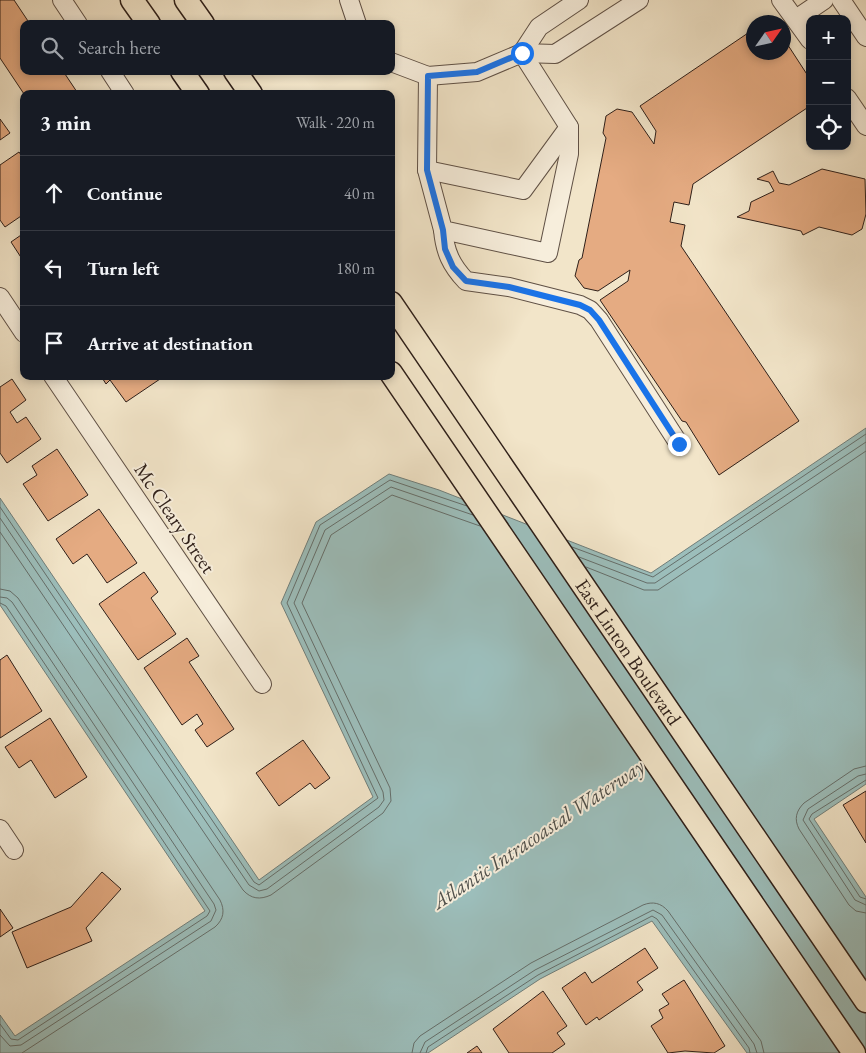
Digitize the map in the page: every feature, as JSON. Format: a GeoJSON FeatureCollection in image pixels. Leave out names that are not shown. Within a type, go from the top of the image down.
{"type":"FeatureCollection","features":[{"type":"Feature","properties":{"kind":"main road"},"geometry":{"type":"LineString","coordinates":[[132,0],[145,20]]}},
{"type":"Feature","properties":{"kind":"main road"},"geometry":{"type":"LineString","coordinates":[[186,0],[200,20]]}},
{"type":"Feature","properties":{"kind":"main road"},"geometry":{"type":"LineString","coordinates":[[185,75],[195,90]]}},
{"type":"Feature","properties":{"kind":"main road"},"geometry":{"type":"LineString","coordinates":[[239,75],[248,90]]}},
{"type":"Feature","properties":{"kind":"main road","name":"East Linton Boulevard"},"geometry":{"type":"LineString","coordinates":[[395,309],[866,1001]]}},
{"type":"Feature","properties":{"kind":"main road","name":"East Linton Boulevard"},"geometry":{"type":"LineString","coordinates":[[395,379],[854,1053]]}},
{"type":"Feature","properties":{"kind":"street"},"geometry":{"type":"LineString","coordinates":[[62,0],[75,20]]}},
{"type":"Feature","properties":{"kind":"street"},"geometry":{"type":"LineString","coordinates":[[349,0],[356,20]]}},
{"type":"Feature","properties":{"kind":"street"},"geometry":{"type":"LineString","coordinates":[[522,53],[539,27],[579,0]]}},
{"type":"Feature","properties":{"kind":"street"},"geometry":{"type":"LineString","coordinates":[[395,64],[428,76],[477,72],[522,53],[555,54],[639,0]]}},
{"type":"Feature","properties":{"kind":"street"},"geometry":{"type":"LineString","coordinates":[[781,0],[806,34]]}},
{"type":"Feature","properties":{"kind":"street"},"geometry":{"type":"LineString","coordinates":[[796,19],[824,0]]}},
{"type":"Feature","properties":{"kind":"street"},"geometry":{"type":"LineString","coordinates":[[841,0],[866,37]]}},
{"type":"Feature","properties":{"kind":"street"},"geometry":{"type":"LineString","coordinates":[[443,230],[548,253],[569,154],[569,127],[522,53]]}},
{"type":"Feature","properties":{"kind":"street"},"geometry":{"type":"LineString","coordinates":[[113,75],[122,90]]}},
{"type":"Feature","properties":{"kind":"street"},"geometry":{"type":"LineString","coordinates":[[428,76],[427,170],[443,230],[445,249],[453,267],[466,281],[509,287],[580,305],[590,310],[599,320],[679,444]]}},
{"type":"Feature","properties":{"kind":"street"},"geometry":{"type":"LineString","coordinates":[[851,104],[866,126]]}},
{"type":"Feature","properties":{"kind":"street"},"geometry":{"type":"LineString","coordinates":[[427,170],[523,190],[569,127]]}},
{"type":"Feature","properties":{"kind":"street"},"geometry":{"type":"LineString","coordinates":[[0,298],[20,326]]}},
{"type":"Feature","properties":{"kind":"street","name":"Mc Cleary Street"},"geometry":{"type":"LineString","coordinates":[[56,380],[262,684]]}},
{"type":"Feature","properties":{"kind":"street"},"geometry":{"type":"LineString","coordinates":[[0,829],[14,850]]}},
{"type":"Feature","properties":{"kind":"water","name":"Atlantic Intracoastal Waterway"},"geometry":{"type":"Polygon","coordinates":[[[866,428],[866,784],[814,819],[866,897],[866,1053],[747,1053],[652,921],[540,979],[428,1053],[0,1053],[0,1015],[15,1036],[205,911],[0,605],[0,498],[259,880],[373,797],[281,603],[316,522],[389,474],[439,490],[651,573],[866,428]]]}},
{"type":"Feature","properties":{"kind":"building"},"geometry":{"type":"Polygon","coordinates":[[[0,0],[14,0],[27,20],[20,20],[20,75],[66,75],[76,90],[21,90],[0,58],[0,0]]]}},
{"type":"Feature","properties":{"kind":"building"},"geometry":{"type":"Polygon","coordinates":[[[746,34],[746,60],[791,60],[791,50],[806,73],[806,109],[693,184],[689,205],[674,202],[670,222],[685,225],[681,246],[799,421],[719,475],[686,422],[682,421],[600,300],[628,281],[630,270],[598,291],[584,288],[575,276],[579,260],[582,258],[606,138],[603,133],[606,116],[617,109],[632,112],[654,144],[656,131],[640,106],[746,34]]]}},
{"type":"Feature","properties":{"kind":"building"},"geometry":{"type":"Polygon","coordinates":[[[0,119],[10,133],[0,140],[0,119]]]}},
{"type":"Feature","properties":{"kind":"building"},"geometry":{"type":"Polygon","coordinates":[[[19,152],[20,153],[20,217],[5,227],[0,220],[0,165],[19,152]]]}},
{"type":"Feature","properties":{"kind":"building"},"geometry":{"type":"Polygon","coordinates":[[[822,169],[865,179],[866,214],[862,229],[852,235],[819,227],[803,235],[801,231],[737,217],[749,211],[751,202],[774,191],[769,182],[757,179],[773,171],[779,183],[789,185],[822,169]]]}},
{"type":"Feature","properties":{"kind":"building"},"geometry":{"type":"Polygon","coordinates":[[[20,236],[20,256],[11,242],[20,236]]]}},
{"type":"Feature","properties":{"kind":"building"},"geometry":{"type":"Polygon","coordinates":[[[12,379],[26,400],[10,412],[17,423],[26,417],[41,439],[7,463],[0,453],[0,387],[12,379]]]}},
{"type":"Feature","properties":{"kind":"building"},"geometry":{"type":"Polygon","coordinates":[[[110,380],[159,380],[126,402],[110,380]]]}},
{"type":"Feature","properties":{"kind":"building"},"geometry":{"type":"Polygon","coordinates":[[[57,449],[88,495],[48,521],[23,484],[37,475],[32,466],[57,449]]]}},
{"type":"Feature","properties":{"kind":"building"},"geometry":{"type":"Polygon","coordinates":[[[99,509],[137,563],[107,583],[87,554],[73,564],[56,539],[99,509]]]}},
{"type":"Feature","properties":{"kind":"building"},"geometry":{"type":"Polygon","coordinates":[[[144,572],[158,592],[151,598],[176,634],[138,660],[99,604],[144,572]]]}},
{"type":"Feature","properties":{"kind":"building"},"geometry":{"type":"Polygon","coordinates":[[[187,638],[199,656],[189,662],[234,729],[207,747],[195,730],[203,724],[197,714],[182,725],[144,668],[187,638]]]}},
{"type":"Feature","properties":{"kind":"building"},"geometry":{"type":"Polygon","coordinates":[[[7,655],[42,711],[0,738],[0,660],[7,655]]]}},
{"type":"Feature","properties":{"kind":"building"},"geometry":{"type":"Polygon","coordinates":[[[50,718],[87,777],[55,798],[31,760],[19,768],[5,747],[50,718]]]}},
{"type":"Feature","properties":{"kind":"building"},"geometry":{"type":"Polygon","coordinates":[[[303,740],[330,778],[315,789],[310,783],[279,806],[256,773],[303,740]]]}},
{"type":"Feature","properties":{"kind":"building"},"geometry":{"type":"Polygon","coordinates":[[[866,791],[866,843],[843,805],[866,791]]]}},
{"type":"Feature","properties":{"kind":"building"},"geometry":{"type":"Polygon","coordinates":[[[102,872],[121,889],[86,928],[92,941],[27,968],[12,932],[71,907],[102,872]]]}},
{"type":"Feature","properties":{"kind":"building"},"geometry":{"type":"Polygon","coordinates":[[[0,909],[13,928],[0,937],[0,909]]]}},
{"type":"Feature","properties":{"kind":"building"},"geometry":{"type":"Polygon","coordinates":[[[645,948],[658,968],[637,982],[643,990],[599,1020],[597,1017],[586,1025],[562,988],[585,972],[592,983],[645,948]]]}},
{"type":"Feature","properties":{"kind":"building"},"geometry":{"type":"Polygon","coordinates":[[[684,980],[725,1046],[714,1053],[685,1051],[668,1053],[651,1026],[663,1018],[659,1010],[669,1004],[662,994],[684,980]]]}},
{"type":"Feature","properties":{"kind":"building"},"geometry":{"type":"Polygon","coordinates":[[[543,991],[567,1026],[557,1033],[565,1044],[552,1053],[509,1053],[493,1029],[543,991]]]}},
{"type":"Feature","properties":{"kind":"building"},"geometry":{"type":"Polygon","coordinates":[[[477,1046],[482,1053],[467,1053],[477,1046]]]}},
{"type":"Feature","properties":{"kind":"route"},"geometry":{"type":"LineString","coordinates":[[522,53],[477,72],[428,76],[427,170],[443,230],[445,249],[453,267],[466,281],[509,287],[580,305],[590,310],[599,320],[679,444]]}}]}
